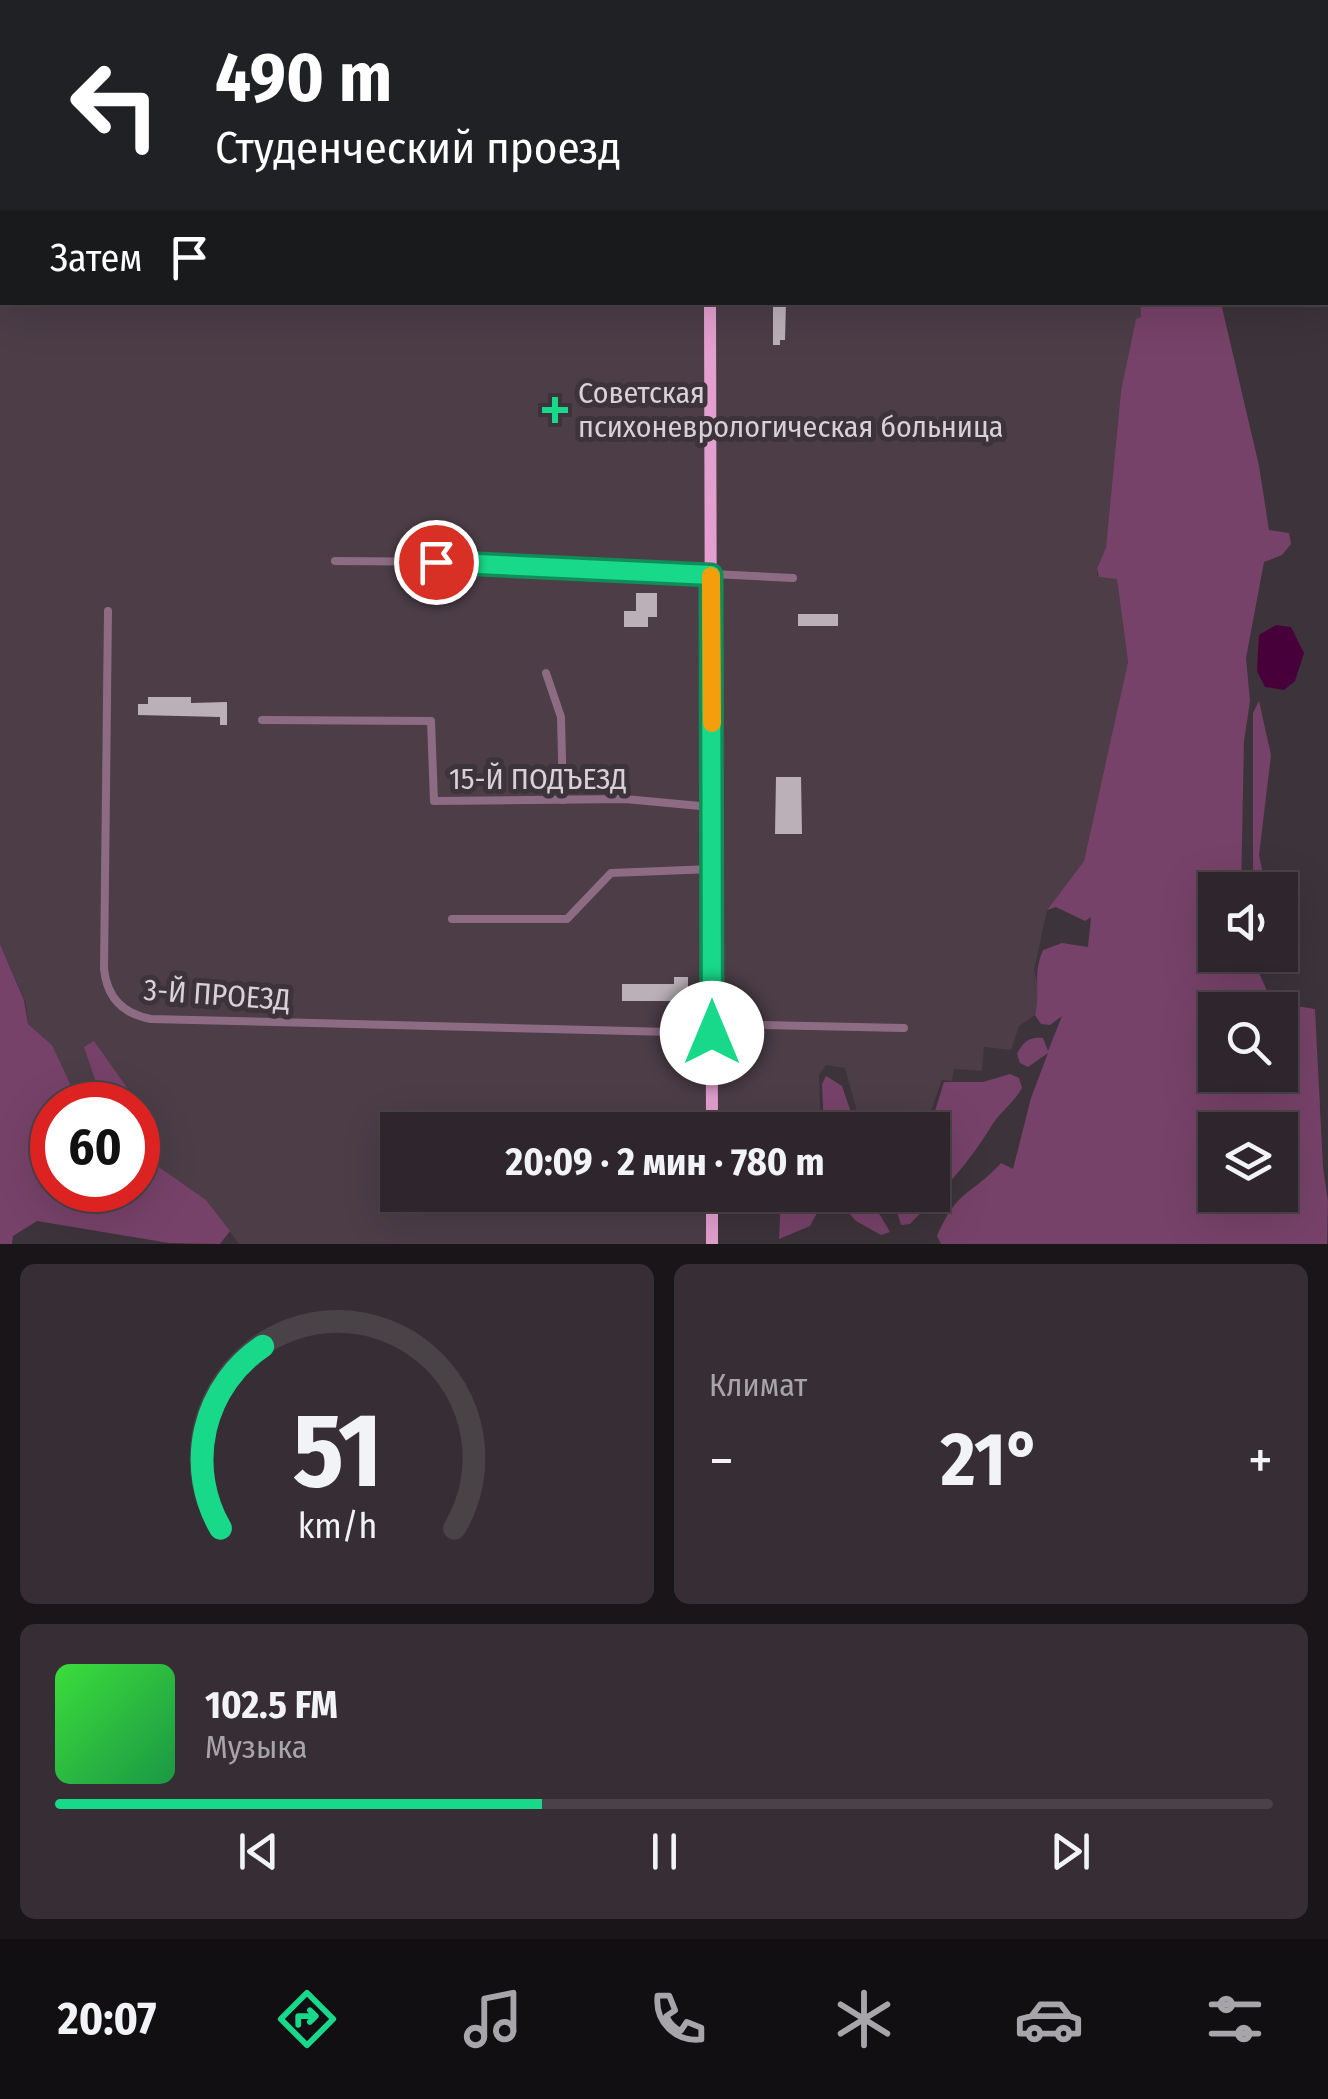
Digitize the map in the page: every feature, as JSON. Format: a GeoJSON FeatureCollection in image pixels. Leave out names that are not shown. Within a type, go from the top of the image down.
{"type":"FeatureCollection","features":[{"type":"Feature","properties":{"kind":"main road"},"geometry":{"type":"LineString","coordinates":[[710,305],[712,1112]]}},
{"type":"Feature","properties":{"kind":"main road"},"geometry":{"type":"LineString","coordinates":[[712,1212],[712,1244]]}},
{"type":"Feature","properties":{"kind":"street"},"geometry":{"type":"LineString","coordinates":[[335,562],[468,562],[793,578]]}},
{"type":"Feature","properties":{"kind":"street","name":"3-Й ПРОЕЗД"},"geometry":{"type":"LineString","coordinates":[[108,611],[104,969],[109,990],[127,1012],[151,1019],[184,1020],[712,1028]]}},
{"type":"Feature","properties":{"kind":"street"},"geometry":{"type":"LineString","coordinates":[[546,673],[561,717],[562,800]]}},
{"type":"Feature","properties":{"kind":"street","name":"15-Й ПОДЪЕЗД"},"geometry":{"type":"LineString","coordinates":[[262,720],[431,721],[434,801],[625,799],[711,808]]}},
{"type":"Feature","properties":{"kind":"street"},"geometry":{"type":"LineString","coordinates":[[452,919],[567,919],[611,873],[712,868]]}},
{"type":"Feature","properties":{"kind":"street"},"geometry":{"type":"LineString","coordinates":[[712,1028],[904,1028]]}},
{"type":"Feature","properties":{"kind":"shaded area"},"geometry":{"type":"Polygon","coordinates":[[[0,305],[1140,305],[1141,318],[1121,391],[1106,547],[1097,569],[1097,576],[1117,578],[1128,662],[1084,861],[1047,910],[1034,970],[1040,992],[1035,1015],[1019,1026],[1011,1050],[984,1047],[982,1071],[954,1069],[952,1081],[942,1080],[930,1112],[857,1112],[845,1068],[826,1065],[819,1075],[820,1112],[380,1112],[380,1212],[708,1212],[708,1244],[239,1244],[206,1200],[160,1168],[160,1082],[69,1082],[52,1045],[28,1024],[26,1003],[0,944],[0,305]]]}},
{"type":"Feature","properties":{"kind":"shaded area"},"geometry":{"type":"Polygon","coordinates":[[[1140,305],[1221,305],[1259,466],[1269,530],[1289,533],[1291,544],[1282,555],[1264,562],[1246,658],[1250,701],[1244,741],[1241,872],[1198,872],[1198,972],[1259,972],[1268,992],[1198,992],[1198,1092],[1298,1092],[1298,1006],[1315,1009],[1328,1202],[1327,1244],[941,1244],[937,1236],[959,1201],[1001,1163],[1013,1169],[1031,1098],[1048,1053],[1028,1067],[1020,1063],[1017,1054],[1034,1038],[1043,1038],[1048,1051],[1062,1016],[1050,1025],[1041,1024],[1035,1015],[1043,950],[1062,943],[1088,947],[1091,917],[1085,921],[1056,907],[1047,910],[1084,861],[1128,662],[1117,579],[1099,577],[1097,569],[1106,547],[1121,391],[1136,319],[1141,317],[1140,305]]]}},
{"type":"Feature","properties":{"kind":"shaded area"},"geometry":{"type":"Polygon","coordinates":[[[1276,625],[1291,627],[1304,653],[1295,681],[1284,690],[1265,687],[1257,671],[1259,635],[1276,625]]]}},
{"type":"Feature","properties":{"kind":"shaded area"},"geometry":{"type":"Polygon","coordinates":[[[1259,701],[1271,755],[1259,855],[1263,872],[1253,872],[1253,713],[1259,701]]]}},
{"type":"Feature","properties":{"kind":"shaded area"},"geometry":{"type":"Polygon","coordinates":[[[0,944],[24,1000],[28,1024],[52,1045],[69,1082],[30,1082],[30,1212],[160,1212],[160,1168],[206,1200],[230,1231],[220,1244],[169,1243],[37,1221],[13,1236],[12,1244],[0,1244],[0,944]]]}},
{"type":"Feature","properties":{"kind":"shaded area"},"geometry":{"type":"Polygon","coordinates":[[[94,1041],[123,1082],[96,1082],[84,1047],[94,1041]]]}},
{"type":"Feature","properties":{"kind":"shaded area"},"geometry":{"type":"Polygon","coordinates":[[[1010,1074],[1019,1078],[1022,1088],[950,1181],[950,1112],[935,1112],[944,1082],[983,1082],[1010,1074]]]}},
{"type":"Feature","properties":{"kind":"shaded area"},"geometry":{"type":"Polygon","coordinates":[[[826,1076],[842,1086],[851,1112],[823,1112],[822,1084],[826,1076]]]}},
{"type":"Feature","properties":{"kind":"shaded area"},"geometry":{"type":"Polygon","coordinates":[[[780,1212],[817,1213],[810,1226],[779,1239],[780,1212]]]}},
{"type":"Feature","properties":{"kind":"shaded area"},"geometry":{"type":"Polygon","coordinates":[[[848,1212],[876,1212],[890,1232],[881,1235],[848,1212]]]}},
{"type":"Feature","properties":{"kind":"shaded area"},"geometry":{"type":"Polygon","coordinates":[[[921,1212],[910,1224],[901,1225],[898,1215],[921,1212]]]}},
{"type":"Feature","properties":{"kind":"building"},"geometry":{"type":"Polygon","coordinates":[[[773,305],[786,305],[785,340],[773,345],[773,305]]]}},
{"type":"Feature","properties":{"kind":"building"},"geometry":{"type":"Polygon","coordinates":[[[636,593],[657,593],[657,617],[648,617],[648,627],[624,627],[624,611],[636,611],[636,593]]]}},
{"type":"Feature","properties":{"kind":"building"},"geometry":{"type":"Polygon","coordinates":[[[798,614],[838,614],[838,626],[798,626],[798,614]]]}},
{"type":"Feature","properties":{"kind":"building"},"geometry":{"type":"Polygon","coordinates":[[[148,697],[191,697],[191,703],[227,702],[227,725],[220,725],[220,717],[138,715],[138,704],[148,704],[148,697]]]}},
{"type":"Feature","properties":{"kind":"building"},"geometry":{"type":"Polygon","coordinates":[[[776,777],[801,777],[802,834],[775,834],[776,777]]]}},
{"type":"Feature","properties":{"kind":"building"},"geometry":{"type":"Polygon","coordinates":[[[674,977],[688,977],[688,1001],[622,1001],[622,984],[674,984],[674,977]]]}},
{"type":"Feature","properties":{"kind":"slow traffic"},"geometry":{"type":"LineString","coordinates":[[711,576],[712,723]]}},
{"type":"Feature","properties":{"kind":"place","name":"Советская психоневрологическая больница"},"geometry":{"type":"Point","coordinates":[555,410]}},
{"type":"Feature","properties":{"kind":"route"},"geometry":{"type":"LineString","coordinates":[[436,562],[711,575],[712,1033]]}}]}
